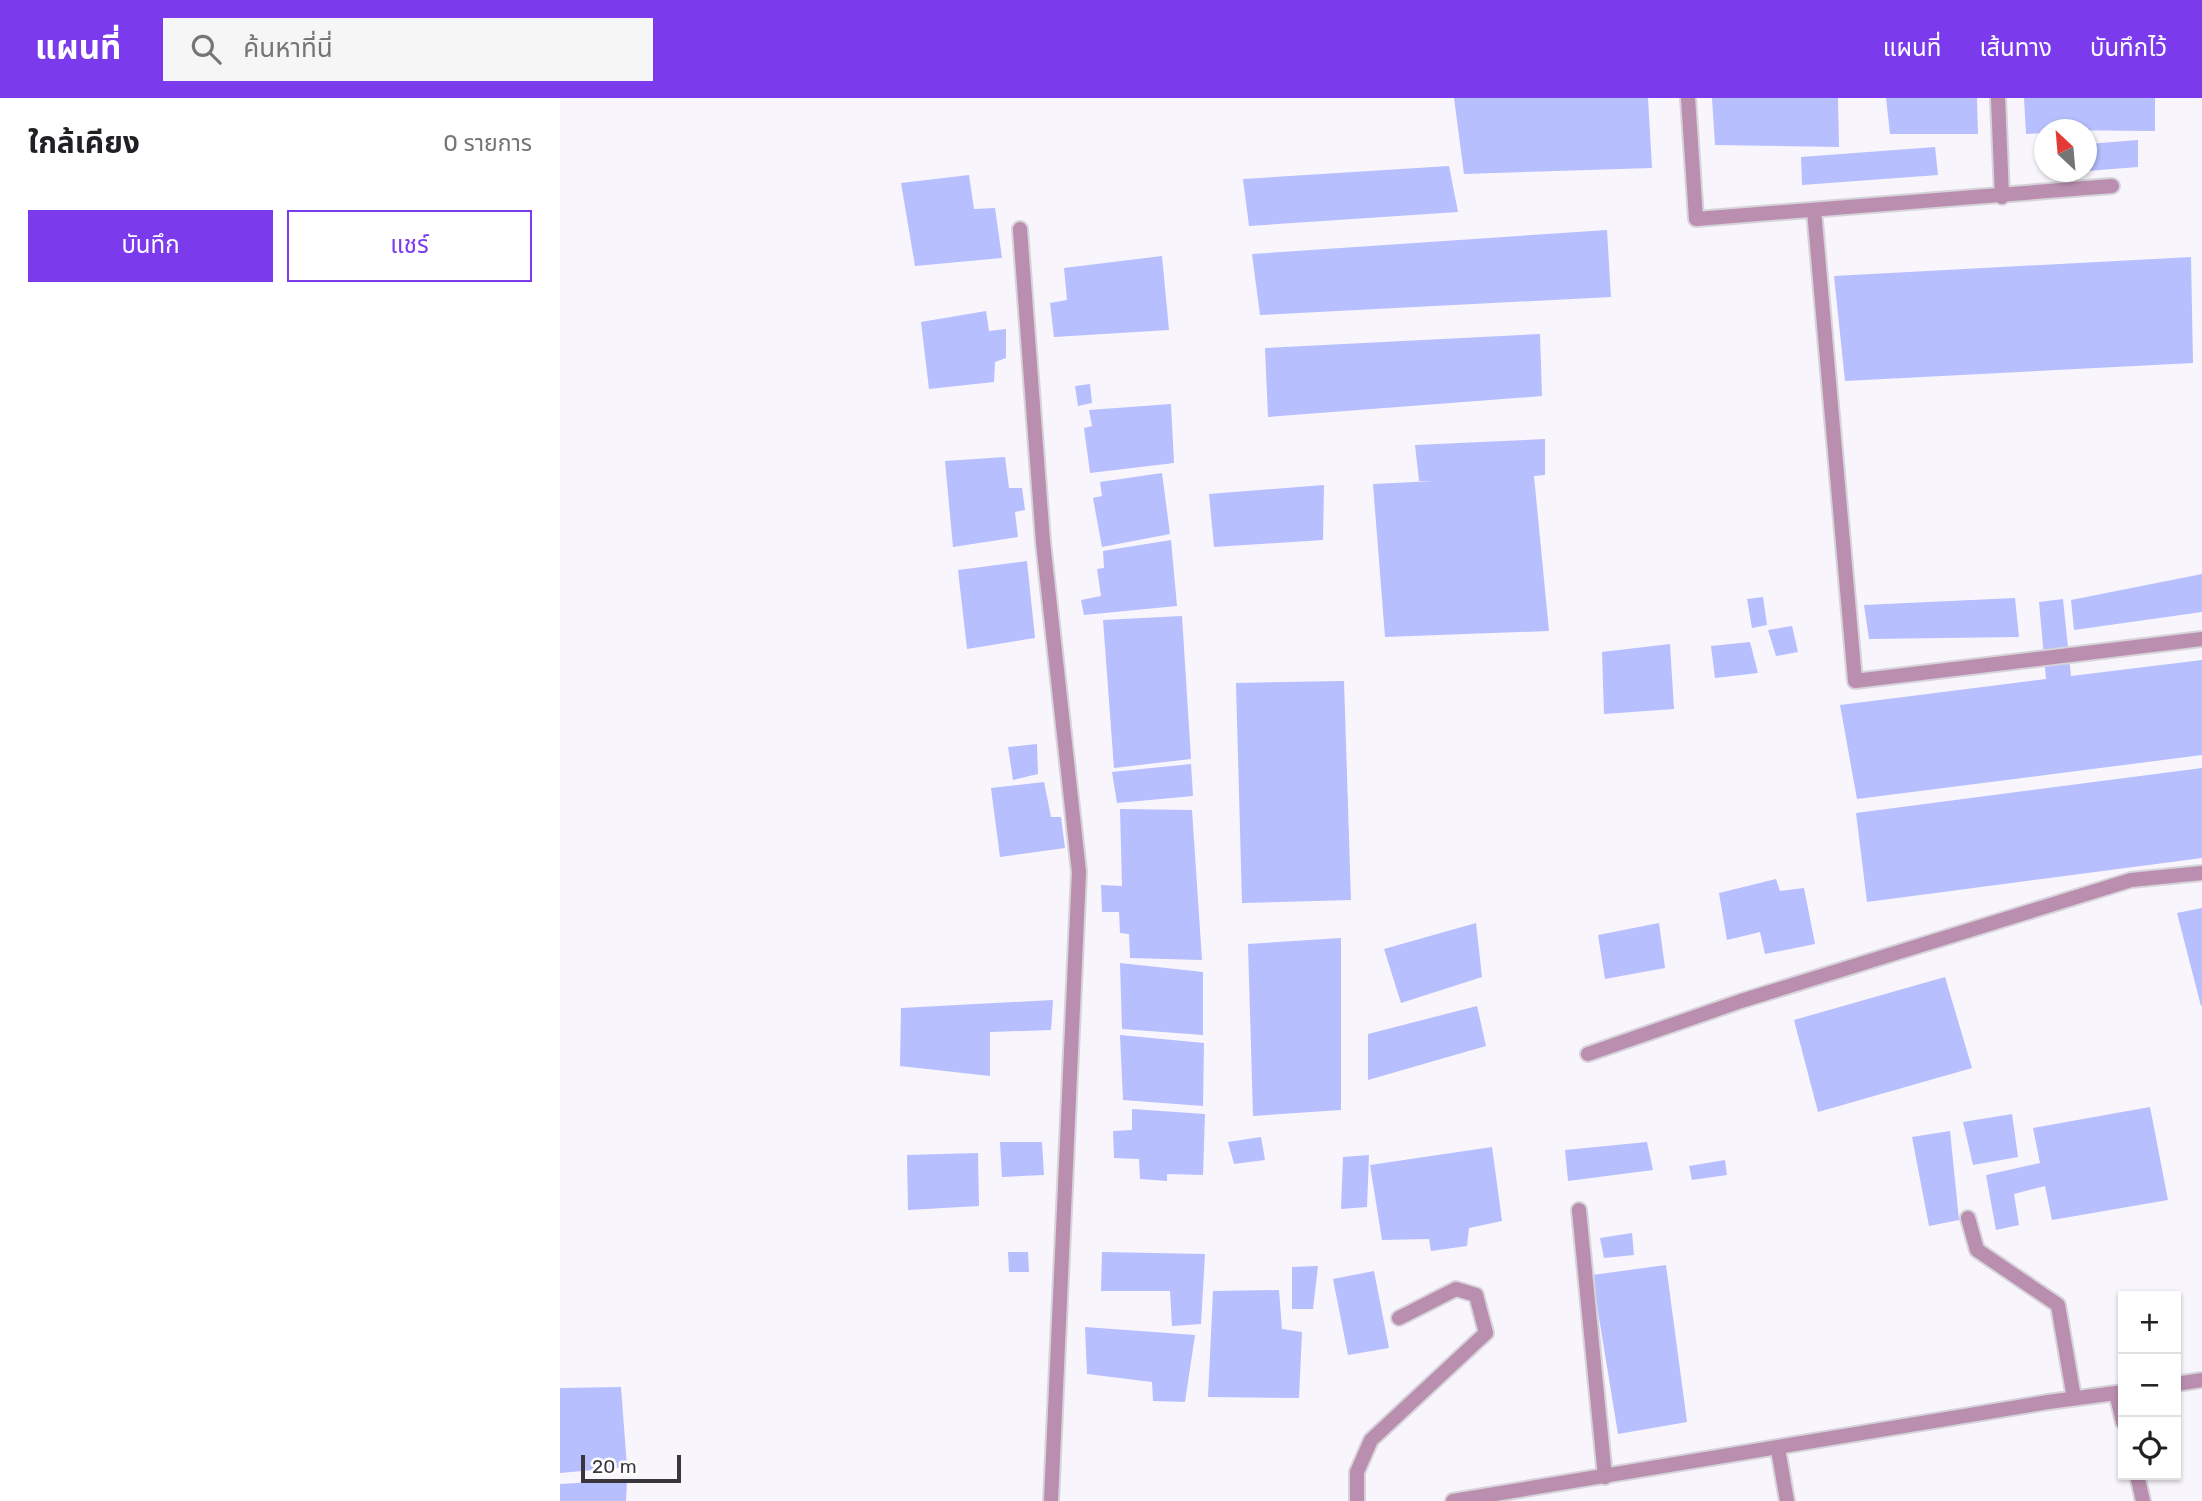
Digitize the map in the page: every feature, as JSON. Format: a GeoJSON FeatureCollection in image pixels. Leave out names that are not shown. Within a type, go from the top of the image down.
{"type":"FeatureCollection","features":[{"type":"Feature","properties":{"kind":"street"},"geometry":{"type":"LineString","coordinates":[[1688,98],[1696,219],[2002,197],[2112,186]]}},
{"type":"Feature","properties":{"kind":"street"},"geometry":{"type":"LineString","coordinates":[[1998,98],[2002,197]]}},
{"type":"Feature","properties":{"kind":"street"},"geometry":{"type":"LineString","coordinates":[[1814,210],[1855,681],[2202,639]]}},
{"type":"Feature","properties":{"kind":"street"},"geometry":{"type":"LineString","coordinates":[[1020,229],[1043,542],[1079,872],[1052,1501]]}},
{"type":"Feature","properties":{"kind":"street"},"geometry":{"type":"LineString","coordinates":[[1588,1054],[1741,1001],[2131,880],[2202,873]]}},
{"type":"Feature","properties":{"kind":"street"},"geometry":{"type":"LineString","coordinates":[[1579,1210],[1605,1477]]}},
{"type":"Feature","properties":{"kind":"street"},"geometry":{"type":"LineString","coordinates":[[1968,1218],[1977,1250],[2057,1305],[2074,1398]]}},
{"type":"Feature","properties":{"kind":"street"},"geometry":{"type":"LineString","coordinates":[[1357,1501],[1357,1472],[1371,1440],[1486,1333],[1476,1295],[1457,1289],[1399,1318]]}},
{"type":"Feature","properties":{"kind":"street"},"geometry":{"type":"LineString","coordinates":[[2181,1383],[2202,1380]]}},
{"type":"Feature","properties":{"kind":"street"},"geometry":{"type":"LineString","coordinates":[[1452,1501],[1490,1498],[2118,1392]]}},
{"type":"Feature","properties":{"kind":"street"},"geometry":{"type":"LineString","coordinates":[[1778,1449],[1787,1501]]}},
{"type":"Feature","properties":{"kind":"street"},"geometry":{"type":"LineString","coordinates":[[2138,1480],[2143,1501]]}},
{"type":"Feature","properties":{"kind":"building"},"geometry":{"type":"Polygon","coordinates":[[[1454,98],[1648,98],[1652,168],[1464,174],[1454,98]]]}},
{"type":"Feature","properties":{"kind":"building"},"geometry":{"type":"Polygon","coordinates":[[[1712,98],[1838,98],[1839,147],[1715,145],[1712,98]]]}},
{"type":"Feature","properties":{"kind":"building"},"geometry":{"type":"Polygon","coordinates":[[[1886,98],[1977,98],[1978,134],[1890,134],[1886,98]]]}},
{"type":"Feature","properties":{"kind":"building"},"geometry":{"type":"Polygon","coordinates":[[[2024,98],[2155,98],[2155,131],[2097,130],[2097,119],[2034,119],[2034,134],[2026,134],[2024,98]]]}},
{"type":"Feature","properties":{"kind":"building"},"geometry":{"type":"Polygon","coordinates":[[[2138,140],[2138,167],[2097,170],[2097,143],[2138,140]]]}},
{"type":"Feature","properties":{"kind":"building"},"geometry":{"type":"Polygon","coordinates":[[[1935,147],[1938,175],[1802,185],[1801,157],[1935,147]]]}},
{"type":"Feature","properties":{"kind":"building"},"geometry":{"type":"Polygon","coordinates":[[[1449,166],[1458,212],[1249,226],[1243,179],[1449,166]]]}},
{"type":"Feature","properties":{"kind":"building"},"geometry":{"type":"Polygon","coordinates":[[[969,175],[974,209],[995,208],[1002,258],[915,266],[901,183],[969,175]]]}},
{"type":"Feature","properties":{"kind":"building"},"geometry":{"type":"Polygon","coordinates":[[[1607,230],[1611,297],[1260,315],[1252,254],[1607,230]]]}},
{"type":"Feature","properties":{"kind":"building"},"geometry":{"type":"Polygon","coordinates":[[[1162,256],[1169,330],[1054,337],[1050,303],[1067,300],[1064,268],[1162,256]]]}},
{"type":"Feature","properties":{"kind":"building"},"geometry":{"type":"Polygon","coordinates":[[[2191,257],[2193,363],[1845,381],[1834,276],[2191,257]]]}},
{"type":"Feature","properties":{"kind":"building"},"geometry":{"type":"Polygon","coordinates":[[[986,311],[989,331],[1006,329],[1006,358],[995,362],[994,382],[929,389],[921,322],[986,311]]]}},
{"type":"Feature","properties":{"kind":"building"},"geometry":{"type":"Polygon","coordinates":[[[1540,334],[1542,396],[1268,417],[1265,348],[1540,334]]]}},
{"type":"Feature","properties":{"kind":"building"},"geometry":{"type":"Polygon","coordinates":[[[1090,384],[1092,403],[1078,406],[1075,386],[1090,384]]]}},
{"type":"Feature","properties":{"kind":"building"},"geometry":{"type":"Polygon","coordinates":[[[1171,404],[1174,463],[1090,473],[1084,428],[1092,426],[1089,410],[1171,404]]]}},
{"type":"Feature","properties":{"kind":"building"},"geometry":{"type":"Polygon","coordinates":[[[1545,439],[1545,475],[1534,476],[1549,631],[1385,637],[1373,484],[1434,481],[1419,481],[1415,445],[1545,439]]]}},
{"type":"Feature","properties":{"kind":"building"},"geometry":{"type":"Polygon","coordinates":[[[1005,457],[1009,488],[1022,488],[1025,510],[1015,512],[1018,537],[953,547],[945,461],[1005,457]]]}},
{"type":"Feature","properties":{"kind":"building"},"geometry":{"type":"Polygon","coordinates":[[[1162,473],[1170,534],[1102,547],[1093,498],[1102,496],[1100,482],[1162,473]]]}},
{"type":"Feature","properties":{"kind":"building"},"geometry":{"type":"Polygon","coordinates":[[[1324,485],[1323,540],[1214,547],[1209,494],[1324,485]]]}},
{"type":"Feature","properties":{"kind":"building"},"geometry":{"type":"Polygon","coordinates":[[[1171,540],[1177,606],[1084,615],[1081,600],[1101,596],[1097,569],[1104,568],[1103,551],[1171,540]]]}},
{"type":"Feature","properties":{"kind":"building"},"geometry":{"type":"Polygon","coordinates":[[[1027,561],[1035,638],[967,649],[958,570],[1027,561]]]}},
{"type":"Feature","properties":{"kind":"building"},"geometry":{"type":"Polygon","coordinates":[[[2202,574],[2202,612],[2074,630],[2071,600],[2202,574]]]}},
{"type":"Feature","properties":{"kind":"building"},"geometry":{"type":"Polygon","coordinates":[[[1763,597],[1767,625],[1752,628],[1747,599],[1763,597]]]}},
{"type":"Feature","properties":{"kind":"building"},"geometry":{"type":"Polygon","coordinates":[[[2015,598],[2019,637],[1869,639],[1864,605],[2015,598]]]}},
{"type":"Feature","properties":{"kind":"building"},"geometry":{"type":"Polygon","coordinates":[[[2063,599],[2071,676],[2202,660],[2202,755],[1857,799],[1840,705],[2046,679],[2039,602],[2063,599]]]}},
{"type":"Feature","properties":{"kind":"building"},"geometry":{"type":"Polygon","coordinates":[[[1182,616],[1191,759],[1114,768],[1103,620],[1182,616]]]}},
{"type":"Feature","properties":{"kind":"building"},"geometry":{"type":"Polygon","coordinates":[[[1792,626],[1798,652],[1776,656],[1768,630],[1792,626]]]}},
{"type":"Feature","properties":{"kind":"building"},"geometry":{"type":"Polygon","coordinates":[[[1750,642],[1758,673],[1715,678],[1711,646],[1750,642]]]}},
{"type":"Feature","properties":{"kind":"building"},"geometry":{"type":"Polygon","coordinates":[[[1670,644],[1674,709],[1604,714],[1602,652],[1670,644]]]}},
{"type":"Feature","properties":{"kind":"building"},"geometry":{"type":"Polygon","coordinates":[[[1344,681],[1351,900],[1242,903],[1236,683],[1344,681]]]}},
{"type":"Feature","properties":{"kind":"building"},"geometry":{"type":"Polygon","coordinates":[[[1037,744],[1038,774],[1013,780],[1008,747],[1037,744]]]}},
{"type":"Feature","properties":{"kind":"building"},"geometry":{"type":"Polygon","coordinates":[[[1191,764],[1193,796],[1117,803],[1112,772],[1191,764]]]}},
{"type":"Feature","properties":{"kind":"building"},"geometry":{"type":"Polygon","coordinates":[[[2202,768],[2202,858],[1867,902],[1856,813],[2202,768]]]}},
{"type":"Feature","properties":{"kind":"building"},"geometry":{"type":"Polygon","coordinates":[[[1044,782],[1051,817],[1061,817],[1065,848],[1000,857],[991,788],[1044,782]]]}},
{"type":"Feature","properties":{"kind":"building"},"geometry":{"type":"Polygon","coordinates":[[[1120,809],[1192,810],[1202,960],[1130,958],[1129,934],[1120,933],[1119,912],[1102,912],[1101,885],[1122,886],[1120,809]]]}},
{"type":"Feature","properties":{"kind":"building"},"geometry":{"type":"Polygon","coordinates":[[[1776,879],[1780,891],[1804,888],[1815,944],[1765,954],[1760,932],[1727,940],[1719,893],[1776,879]]]}},
{"type":"Feature","properties":{"kind":"building"},"geometry":{"type":"Polygon","coordinates":[[[2202,908],[2202,1006],[2201,1006],[2177,913],[2202,908]]]}},
{"type":"Feature","properties":{"kind":"building"},"geometry":{"type":"Polygon","coordinates":[[[1476,923],[1482,977],[1401,1003],[1384,949],[1476,923]]]}},
{"type":"Feature","properties":{"kind":"building"},"geometry":{"type":"Polygon","coordinates":[[[1659,923],[1665,968],[1605,979],[1598,935],[1659,923]]]}},
{"type":"Feature","properties":{"kind":"building"},"geometry":{"type":"Polygon","coordinates":[[[1341,938],[1341,1110],[1253,1116],[1248,944],[1341,938]]]}},
{"type":"Feature","properties":{"kind":"building"},"geometry":{"type":"Polygon","coordinates":[[[1120,963],[1203,972],[1203,1035],[1122,1029],[1120,963]]]}},
{"type":"Feature","properties":{"kind":"building"},"geometry":{"type":"Polygon","coordinates":[[[1945,977],[1972,1068],[1818,1112],[1794,1020],[1945,977]]]}},
{"type":"Feature","properties":{"kind":"building"},"geometry":{"type":"Polygon","coordinates":[[[1053,1000],[1051,1030],[990,1032],[990,1076],[900,1066],[901,1008],[1053,1000]]]}},
{"type":"Feature","properties":{"kind":"building"},"geometry":{"type":"Polygon","coordinates":[[[1477,1006],[1486,1046],[1368,1080],[1368,1034],[1477,1006]]]}},
{"type":"Feature","properties":{"kind":"building"},"geometry":{"type":"Polygon","coordinates":[[[1120,1035],[1204,1043],[1203,1106],[1123,1100],[1120,1035]]]}},
{"type":"Feature","properties":{"kind":"building"},"geometry":{"type":"Polygon","coordinates":[[[2150,1107],[2168,1200],[2052,1220],[2045,1186],[2014,1194],[2019,1225],[1996,1230],[1986,1175],[2040,1163],[2033,1128],[2150,1107]]]}},
{"type":"Feature","properties":{"kind":"building"},"geometry":{"type":"Polygon","coordinates":[[[1132,1109],[1205,1114],[1203,1175],[1167,1174],[1167,1181],[1140,1179],[1139,1159],[1114,1158],[1113,1131],[1132,1130],[1132,1109]]]}},
{"type":"Feature","properties":{"kind":"building"},"geometry":{"type":"Polygon","coordinates":[[[2012,1114],[2018,1157],[1973,1165],[1963,1122],[2012,1114]]]}},
{"type":"Feature","properties":{"kind":"building"},"geometry":{"type":"Polygon","coordinates":[[[1950,1131],[1959,1220],[1929,1226],[1912,1137],[1950,1131]]]}},
{"type":"Feature","properties":{"kind":"building"},"geometry":{"type":"Polygon","coordinates":[[[1261,1137],[1265,1160],[1234,1164],[1228,1142],[1261,1137]]]}},
{"type":"Feature","properties":{"kind":"building"},"geometry":{"type":"Polygon","coordinates":[[[1000,1142],[1042,1142],[1044,1175],[1002,1177],[1000,1142]]]}},
{"type":"Feature","properties":{"kind":"building"},"geometry":{"type":"Polygon","coordinates":[[[1647,1142],[1653,1170],[1568,1181],[1565,1150],[1647,1142]]]}},
{"type":"Feature","properties":{"kind":"building"},"geometry":{"type":"Polygon","coordinates":[[[1492,1147],[1502,1221],[1469,1228],[1467,1246],[1431,1251],[1429,1239],[1382,1240],[1370,1165],[1492,1147]]]}},
{"type":"Feature","properties":{"kind":"building"},"geometry":{"type":"Polygon","coordinates":[[[978,1153],[979,1206],[908,1210],[907,1155],[978,1153]]]}},
{"type":"Feature","properties":{"kind":"building"},"geometry":{"type":"Polygon","coordinates":[[[1369,1155],[1367,1207],[1341,1209],[1343,1157],[1369,1155]]]}},
{"type":"Feature","properties":{"kind":"building"},"geometry":{"type":"Polygon","coordinates":[[[1725,1160],[1727,1175],[1692,1180],[1689,1166],[1725,1160]]]}},
{"type":"Feature","properties":{"kind":"building"},"geometry":{"type":"Polygon","coordinates":[[[1632,1233],[1634,1255],[1604,1258],[1600,1238],[1632,1233]]]}},
{"type":"Feature","properties":{"kind":"building"},"geometry":{"type":"Polygon","coordinates":[[[1008,1252],[1028,1252],[1029,1272],[1009,1272],[1008,1252]]]}},
{"type":"Feature","properties":{"kind":"building"},"geometry":{"type":"Polygon","coordinates":[[[1102,1252],[1205,1254],[1201,1324],[1172,1326],[1170,1291],[1101,1291],[1102,1252]]]}},
{"type":"Feature","properties":{"kind":"building"},"geometry":{"type":"Polygon","coordinates":[[[1666,1265],[1687,1422],[1618,1434],[1592,1275],[1666,1265]]]}},
{"type":"Feature","properties":{"kind":"building"},"geometry":{"type":"Polygon","coordinates":[[[1318,1266],[1313,1309],[1292,1309],[1292,1267],[1318,1266]]]}},
{"type":"Feature","properties":{"kind":"building"},"geometry":{"type":"Polygon","coordinates":[[[1374,1271],[1389,1348],[1348,1355],[1333,1279],[1374,1271]]]}},
{"type":"Feature","properties":{"kind":"building"},"geometry":{"type":"Polygon","coordinates":[[[1279,1290],[1282,1329],[1302,1332],[1299,1398],[1208,1397],[1213,1291],[1279,1290]]]}},
{"type":"Feature","properties":{"kind":"building"},"geometry":{"type":"Polygon","coordinates":[[[1085,1327],[1195,1335],[1185,1402],[1153,1401],[1152,1382],[1087,1374],[1085,1327]]]}},
{"type":"Feature","properties":{"kind":"building"},"geometry":{"type":"Polygon","coordinates":[[[621,1387],[627,1467],[560,1473],[560,1388],[621,1387]]]}},
{"type":"Feature","properties":{"kind":"building"},"geometry":{"type":"Polygon","coordinates":[[[627,1480],[626,1501],[560,1501],[560,1484],[627,1480]]]}}]}
